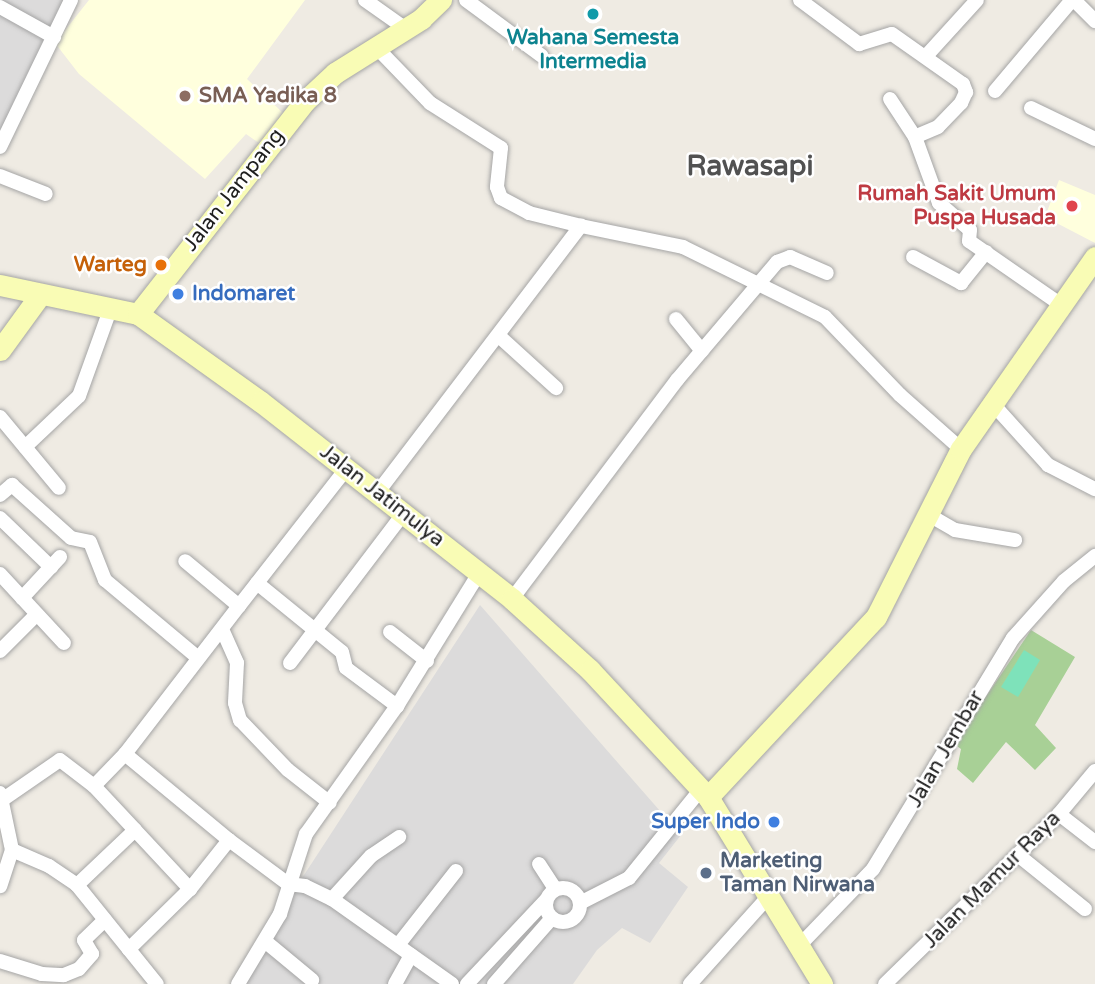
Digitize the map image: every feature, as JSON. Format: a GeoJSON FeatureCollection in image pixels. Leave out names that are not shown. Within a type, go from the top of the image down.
{"type":"FeatureCollection","features":[{"type":"Feature","properties":{"kind":"main road","name":"Jalan Jampang"},"geometry":{"type":"LineString","coordinates":[[138,314],[305,101],[335,73],[406,29],[441,0]]}},
{"type":"Feature","properties":{"kind":"main road"},"geometry":{"type":"LineString","coordinates":[[704,793],[876,618],[961,449],[1095,257]]}},
{"type":"Feature","properties":{"kind":"main road","name":"Jalan Jatimulya"},"geometry":{"type":"LineString","coordinates":[[0,285],[138,314],[378,492],[512,599],[590,670],[704,793],[822,984]]}},
{"type":"Feature","properties":{"kind":"main road"},"geometry":{"type":"LineString","coordinates":[[0,349],[40,295]]}},
{"type":"Feature","properties":{"kind":"street"},"geometry":{"type":"LineString","coordinates":[[0,147],[71,0]]}},
{"type":"Feature","properties":{"kind":"street"},"geometry":{"type":"LineString","coordinates":[[365,0],[406,29]]}},
{"type":"Feature","properties":{"kind":"street"},"geometry":{"type":"LineString","coordinates":[[466,0],[542,56]]}},
{"type":"Feature","properties":{"kind":"street"},"geometry":{"type":"LineString","coordinates":[[800,0],[859,44],[892,34],[927,55],[966,92],[938,127],[915,137]]}},
{"type":"Feature","properties":{"kind":"street"},"geometry":{"type":"LineString","coordinates":[[927,55],[978,0]]}},
{"type":"Feature","properties":{"kind":"street"},"geometry":{"type":"LineString","coordinates":[[995,91],[1073,0],[1095,21]]}},
{"type":"Feature","properties":{"kind":"street"},"geometry":{"type":"LineString","coordinates":[[0,7],[54,37]]}},
{"type":"Feature","properties":{"kind":"street"},"geometry":{"type":"LineString","coordinates":[[376,47],[423,97],[501,148],[496,187],[501,198],[529,212],[581,226],[670,242],[833,321],[900,395],[961,449]]}},
{"type":"Feature","properties":{"kind":"street"},"geometry":{"type":"LineString","coordinates":[[890,99],[915,137],[939,204],[967,227],[969,241],[1060,304]]}},
{"type":"Feature","properties":{"kind":"street"},"geometry":{"type":"LineString","coordinates":[[1031,108],[1095,139]]}},
{"type":"Feature","properties":{"kind":"street"},"geometry":{"type":"LineString","coordinates":[[0,176],[46,194]]}},
{"type":"Feature","properties":{"kind":"street"},"geometry":{"type":"LineString","coordinates":[[378,492],[500,337],[581,226]]}},
{"type":"Feature","properties":{"kind":"street"},"geometry":{"type":"LineString","coordinates":[[913,257],[961,283],[986,252]]}},
{"type":"Feature","properties":{"kind":"street"},"geometry":{"type":"LineString","coordinates":[[512,599],[702,351],[783,258],[827,273]]}},
{"type":"Feature","properties":{"kind":"street"},"geometry":{"type":"LineString","coordinates":[[25,447],[79,396],[110,307]]}},
{"type":"Feature","properties":{"kind":"street"},"geometry":{"type":"LineString","coordinates":[[676,319],[702,351]]}},
{"type":"Feature","properties":{"kind":"street"},"geometry":{"type":"LineString","coordinates":[[500,337],[556,388]]}},
{"type":"Feature","properties":{"kind":"street"},"geometry":{"type":"LineString","coordinates":[[992,403],[1048,465],[1095,489]]}},
{"type":"Feature","properties":{"kind":"street"},"geometry":{"type":"LineString","coordinates":[[0,417],[59,488]]}},
{"type":"Feature","properties":{"kind":"street"},"geometry":{"type":"LineString","coordinates":[[94,786],[125,754],[196,656],[222,629],[346,468]]}},
{"type":"Feature","properties":{"kind":"street"},"geometry":{"type":"LineString","coordinates":[[0,495],[12,485],[71,538],[90,542],[104,580],[196,656]]}},
{"type":"Feature","properties":{"kind":"street"},"geometry":{"type":"LineString","coordinates":[[290,663],[404,513]]}},
{"type":"Feature","properties":{"kind":"street"},"geometry":{"type":"LineString","coordinates":[[929,514],[956,530],[1015,540]]}},
{"type":"Feature","properties":{"kind":"street"},"geometry":{"type":"LineString","coordinates":[[0,518],[55,562],[22,598]]}},
{"type":"Feature","properties":{"kind":"street","name":"Jalan Jembar"},"geometry":{"type":"LineString","coordinates":[[799,946],[873,869],[1013,638],[1064,581],[1095,556]]}},
{"type":"Feature","properties":{"kind":"street"},"geometry":{"type":"LineString","coordinates":[[185,561],[239,606]]}},
{"type":"Feature","properties":{"kind":"street"},"geometry":{"type":"LineString","coordinates":[[238,984],[266,942],[306,834],[397,706],[426,661],[439,632],[479,573]]}},
{"type":"Feature","properties":{"kind":"street"},"geometry":{"type":"LineString","coordinates":[[0,574],[64,643]]}},
{"type":"Feature","properties":{"kind":"street"},"geometry":{"type":"LineString","coordinates":[[257,583],[342,652],[345,668],[397,706]]}},
{"type":"Feature","properties":{"kind":"street"},"geometry":{"type":"LineString","coordinates":[[0,651],[37,614]]}},
{"type":"Feature","properties":{"kind":"street"},"geometry":{"type":"LineString","coordinates":[[222,629],[237,663],[235,703],[240,720],[288,770],[330,803]]}},
{"type":"Feature","properties":{"kind":"street"},"geometry":{"type":"LineString","coordinates":[[390,632],[426,661]]}},
{"type":"Feature","properties":{"kind":"street"},"geometry":{"type":"LineString","coordinates":[[125,754],[229,840],[288,884],[305,886],[332,899],[452,984]]}},
{"type":"Feature","properties":{"kind":"street"},"geometry":{"type":"LineString","coordinates":[[0,886],[12,850],[1,797],[60,760],[68,771],[94,786],[190,889]]}},
{"type":"Feature","properties":{"kind":"street","name":"Jalan Mamur Raya"},"geometry":{"type":"LineString","coordinates":[[885,984],[1059,814],[1095,771]]}},
{"type":"Feature","properties":{"kind":"street"},"geometry":{"type":"LineString","coordinates":[[552,918],[573,919],[580,903],[629,878],[704,793]]}},
{"type":"Feature","properties":{"kind":"street"},"geometry":{"type":"LineString","coordinates":[[1059,814],[1095,842]]}},
{"type":"Feature","properties":{"kind":"street"},"geometry":{"type":"LineString","coordinates":[[77,885],[135,830]]}},
{"type":"Feature","properties":{"kind":"street"},"geometry":{"type":"LineString","coordinates":[[332,899],[371,856],[399,837]]}},
{"type":"Feature","properties":{"kind":"street"},"geometry":{"type":"LineString","coordinates":[[129,949],[190,889],[229,840]]}},
{"type":"Feature","properties":{"kind":"street"},"geometry":{"type":"LineString","coordinates":[[12,850],[49,866],[77,885],[157,984]]}},
{"type":"Feature","properties":{"kind":"street"},"geometry":{"type":"LineString","coordinates":[[1018,855],[1085,909]]}},
{"type":"Feature","properties":{"kind":"street"},"geometry":{"type":"LineString","coordinates":[[494,984],[552,918],[551,895],[539,864]]}},
{"type":"Feature","properties":{"kind":"street"},"geometry":{"type":"LineString","coordinates":[[398,945],[456,871]]}},
{"type":"Feature","properties":{"kind":"street"},"geometry":{"type":"LineString","coordinates":[[467,984],[551,895],[572,889],[580,903]]}},
{"type":"Feature","properties":{"kind":"street"},"geometry":{"type":"LineString","coordinates":[[690,984],[769,896]]}},
{"type":"Feature","properties":{"kind":"street"},"geometry":{"type":"LineString","coordinates":[[0,961],[62,980],[79,969],[92,954],[84,940],[105,920]]}},
{"type":"Feature","properties":{"kind":"street"},"geometry":{"type":"LineString","coordinates":[[266,942],[312,980]]}},
{"type":"Feature","properties":{"kind":"street"},"geometry":{"type":"LineString","coordinates":[[395,984],[411,955]]}},
{"type":"Feature","properties":{"kind":"shaded area"},"geometry":{"type":"Polygon","coordinates":[[[0,0],[67,0],[0,143],[0,0]]]}},
{"type":"Feature","properties":{"kind":"shaded area","name":"SMA Yadika 8"},"geometry":{"type":"Polygon","coordinates":[[[89,0],[305,0],[247,79],[283,113],[259,143],[246,134],[205,179],[79,74],[55,43],[89,0]]]}},
{"type":"Feature","properties":{"kind":"shaded area","name":"Rumah Sakit Umum Puspa Husada"},"geometry":{"type":"Polygon","coordinates":[[[1059,180],[1095,195],[1095,243],[1045,217],[1059,180]]]}},
{"type":"Feature","properties":{"kind":"shaded area"},"geometry":{"type":"Polygon","coordinates":[[[480,605],[681,835],[659,863],[688,887],[650,943],[622,928],[597,950],[573,984],[233,984],[480,605]]]}},
{"type":"Feature","properties":{"kind":"green space"},"geometry":{"type":"Polygon","coordinates":[[[1031,630],[1075,657],[1035,725],[1056,748],[1035,770],[1006,742],[973,783],[957,769],[961,749],[954,744],[1031,630]]]}},
{"type":"Feature","properties":{"kind":"green space"},"geometry":{"type":"Polygon","coordinates":[[[1024,650],[1040,660],[1018,697],[1001,687],[1024,650]]]}},
{"type":"Feature","properties":{"kind":"place","name":"Wahana Semesta Intermedia"},"geometry":{"type":"Point","coordinates":[593,14]}},
{"type":"Feature","properties":{"kind":"place","name":"SMA Yadika 8"},"geometry":{"type":"Point","coordinates":[185,96]}},
{"type":"Feature","properties":{"kind":"place","name":"Rumah Sakit Umum Puspa Husada"},"geometry":{"type":"Point","coordinates":[1072,206]}},
{"type":"Feature","properties":{"kind":"place","name":"Warteg"},"geometry":{"type":"Point","coordinates":[161,265]}},
{"type":"Feature","properties":{"kind":"place","name":"Indomaret"},"geometry":{"type":"Point","coordinates":[178,294]}},
{"type":"Feature","properties":{"kind":"place","name":"Super Indo"},"geometry":{"type":"Point","coordinates":[774,822]}},
{"type":"Feature","properties":{"kind":"place","name":"Marketing Taman Nirwana"},"geometry":{"type":"Point","coordinates":[706,873]}},
{"type":"Feature","properties":{"kind":"district","name":"Rawasapi"},"geometry":{"type":"Point","coordinates":[750,166]}}]}
